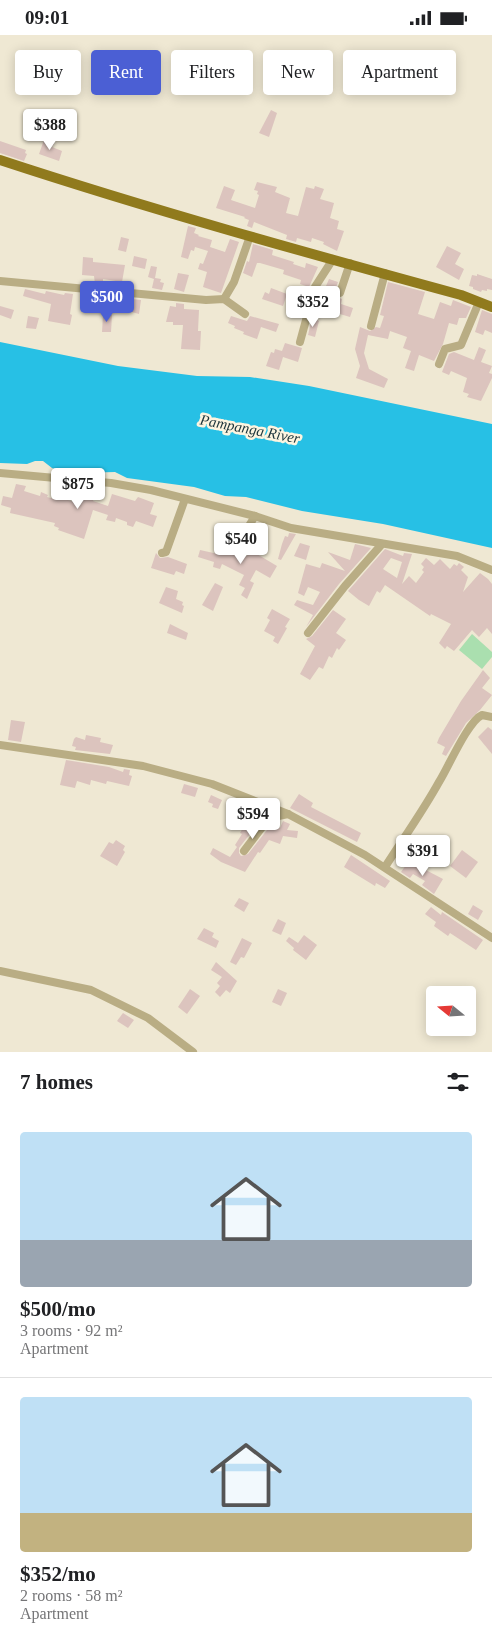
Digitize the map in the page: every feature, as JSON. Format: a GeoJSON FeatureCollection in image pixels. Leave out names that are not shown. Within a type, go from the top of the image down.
{"type":"FeatureCollection","features":[{"type":"Feature","properties":{"kind":"main road"},"geometry":{"type":"LineString","coordinates":[[0,160],[76,185],[250,236],[461,295],[492,307]]}},
{"type":"Feature","properties":{"kind":"street"},"geometry":{"type":"LineString","coordinates":[[224,299],[234,282],[250,236]]}},
{"type":"Feature","properties":{"kind":"street"},"geometry":{"type":"LineString","coordinates":[[300,342],[315,287],[333,259]]}},
{"type":"Feature","properties":{"kind":"street"},"geometry":{"type":"LineString","coordinates":[[340,293],[350,263]]}},
{"type":"Feature","properties":{"kind":"street"},"geometry":{"type":"LineString","coordinates":[[371,326],[385,273]]}},
{"type":"Feature","properties":{"kind":"street"},"geometry":{"type":"LineString","coordinates":[[0,281],[206,300],[224,299],[245,314]]}},
{"type":"Feature","properties":{"kind":"street"},"geometry":{"type":"LineString","coordinates":[[439,363],[445,349],[460,345],[479,302]]}},
{"type":"Feature","properties":{"kind":"street"},"geometry":{"type":"LineString","coordinates":[[0,473],[111,483],[151,490],[255,516],[291,528],[456,557],[492,570]]}},
{"type":"Feature","properties":{"kind":"street"},"geometry":{"type":"LineString","coordinates":[[162,553],[166,552],[170,545],[186,499]]}},
{"type":"Feature","properties":{"kind":"street"},"geometry":{"type":"LineString","coordinates":[[228,543],[239,542],[255,516]]}},
{"type":"Feature","properties":{"kind":"street"},"geometry":{"type":"LineString","coordinates":[[308,633],[345,586],[382,544]]}},
{"type":"Feature","properties":{"kind":"street"},"geometry":{"type":"LineString","coordinates":[[385,867],[439,783],[454,753],[476,718],[482,715],[492,717]]}},
{"type":"Feature","properties":{"kind":"street"},"geometry":{"type":"LineString","coordinates":[[0,745],[143,767],[212,784],[288,814],[385,867],[492,938]]}},
{"type":"Feature","properties":{"kind":"street"},"geometry":{"type":"LineString","coordinates":[[244,851],[269,818],[288,814]]}},
{"type":"Feature","properties":{"kind":"street"},"geometry":{"type":"LineString","coordinates":[[0,971],[91,990],[148,1018],[193,1052]]}},
{"type":"Feature","properties":{"kind":"green space"},"geometry":{"type":"Polygon","coordinates":[[[472,634],[492,652],[492,657],[482,669],[459,650],[472,634]]]}},
{"type":"Feature","properties":{"kind":"water","name":"Pampanga River"},"geometry":{"type":"Polygon","coordinates":[[[0,342],[118,366],[197,376],[250,377],[309,386],[492,424],[492,548],[383,524],[302,511],[246,497],[225,496],[194,487],[127,478],[115,472],[74,475],[52,468],[43,461],[27,464],[0,463],[0,342]]]}},
{"type":"Feature","properties":{"kind":"building"},"geometry":{"type":"Polygon","coordinates":[[[271,110],[277,113],[269,137],[259,133],[271,110]]]}},
{"type":"Feature","properties":{"kind":"building"},"geometry":{"type":"Polygon","coordinates":[[[44,140],[54,144],[52,147],[62,151],[59,161],[39,154],[44,140]]]}},
{"type":"Feature","properties":{"kind":"building"},"geometry":{"type":"Polygon","coordinates":[[[0,141],[26,150],[25,153],[27,154],[24,161],[0,153],[0,141]]]}},
{"type":"Feature","properties":{"kind":"building"},"geometry":{"type":"Polygon","coordinates":[[[257,182],[277,187],[275,192],[290,198],[286,213],[298,216],[306,187],[314,189],[315,186],[324,189],[320,199],[334,203],[330,218],[339,221],[337,229],[344,231],[337,251],[323,244],[324,242],[312,238],[311,242],[297,238],[296,242],[286,239],[287,235],[254,222],[252,228],[247,226],[249,220],[245,217],[216,208],[224,186],[235,190],[231,200],[255,208],[259,195],[257,194],[258,191],[254,190],[257,182]]]}},
{"type":"Feature","properties":{"kind":"building"},"geometry":{"type":"Polygon","coordinates":[[[188,226],[196,228],[194,233],[198,236],[212,240],[210,247],[225,252],[230,239],[239,242],[221,293],[203,287],[207,272],[198,269],[200,263],[203,264],[208,251],[195,247],[194,251],[191,250],[188,259],[181,257],[188,226]]]}},
{"type":"Feature","properties":{"kind":"building"},"geometry":{"type":"Polygon","coordinates":[[[121,237],[129,239],[126,252],[118,250],[121,237]]]}},
{"type":"Feature","properties":{"kind":"building"},"geometry":{"type":"Polygon","coordinates":[[[253,244],[273,250],[272,255],[294,262],[293,264],[305,268],[306,263],[318,267],[309,287],[300,284],[301,280],[283,274],[284,270],[260,263],[257,263],[252,277],[243,273],[247,261],[249,262],[253,244]]]}},
{"type":"Feature","properties":{"kind":"building"},"geometry":{"type":"Polygon","coordinates":[[[447,246],[461,253],[455,264],[464,269],[459,280],[436,267],[447,246]]]}},
{"type":"Feature","properties":{"kind":"building"},"geometry":{"type":"Polygon","coordinates":[[[134,256],[147,259],[145,269],[132,266],[134,256]]]}},
{"type":"Feature","properties":{"kind":"building"},"geometry":{"type":"Polygon","coordinates":[[[83,257],[93,258],[93,262],[125,265],[122,282],[103,279],[103,285],[95,284],[94,276],[82,275],[83,257]]]}},
{"type":"Feature","properties":{"kind":"building"},"geometry":{"type":"Polygon","coordinates":[[[151,266],[157,267],[155,278],[161,279],[160,282],[164,283],[162,290],[152,288],[154,279],[148,277],[151,266]]]}},
{"type":"Feature","properties":{"kind":"building"},"geometry":{"type":"Polygon","coordinates":[[[178,273],[189,275],[184,292],[174,289],[178,273]]]}},
{"type":"Feature","properties":{"kind":"building"},"geometry":{"type":"Polygon","coordinates":[[[477,274],[492,279],[492,290],[487,289],[487,291],[482,290],[481,292],[469,286],[472,275],[477,276],[477,274]]]}},
{"type":"Feature","properties":{"kind":"building"},"geometry":{"type":"Polygon","coordinates":[[[329,279],[338,282],[333,296],[342,299],[341,304],[353,308],[350,317],[333,312],[332,315],[322,311],[330,287],[326,286],[329,279]]]}},
{"type":"Feature","properties":{"kind":"building"},"geometry":{"type":"Polygon","coordinates":[[[388,282],[425,292],[418,314],[434,319],[440,302],[451,306],[453,300],[471,307],[466,318],[459,318],[457,325],[449,323],[443,344],[434,361],[419,355],[414,371],[405,368],[411,351],[403,348],[407,337],[390,331],[388,339],[368,335],[364,353],[369,369],[388,379],[384,388],[356,378],[360,366],[355,349],[360,327],[370,331],[376,327],[380,328],[384,316],[380,315],[388,282]]]}},
{"type":"Feature","properties":{"kind":"building"},"geometry":{"type":"Polygon","coordinates":[[[271,288],[287,294],[283,306],[262,299],[265,292],[269,294],[271,288]]]}},
{"type":"Feature","properties":{"kind":"building"},"geometry":{"type":"Polygon","coordinates":[[[25,289],[45,294],[46,291],[64,295],[65,293],[73,294],[70,325],[48,321],[51,304],[23,296],[25,289]]]}},
{"type":"Feature","properties":{"kind":"building"},"geometry":{"type":"Polygon","coordinates":[[[132,299],[141,300],[139,314],[113,307],[131,305],[132,299]]]}},
{"type":"Feature","properties":{"kind":"building"},"geometry":{"type":"Polygon","coordinates":[[[176,303],[184,304],[184,309],[199,310],[198,331],[201,331],[200,350],[181,349],[183,325],[173,325],[173,322],[166,322],[170,306],[176,307],[176,303]]]}},
{"type":"Feature","properties":{"kind":"building"},"geometry":{"type":"Polygon","coordinates":[[[0,306],[14,310],[11,319],[0,315],[0,306]]]}},
{"type":"Feature","properties":{"kind":"building"},"geometry":{"type":"Polygon","coordinates":[[[482,310],[492,314],[492,333],[485,330],[483,335],[475,332],[482,310]]]}},
{"type":"Feature","properties":{"kind":"building"},"geometry":{"type":"Polygon","coordinates":[[[103,315],[112,315],[111,332],[102,332],[103,315]]]}},
{"type":"Feature","properties":{"kind":"building"},"geometry":{"type":"Polygon","coordinates":[[[28,316],[39,318],[36,329],[26,328],[28,316]]]}},
{"type":"Feature","properties":{"kind":"building"},"geometry":{"type":"Polygon","coordinates":[[[231,316],[247,321],[250,316],[279,324],[276,332],[261,327],[257,339],[243,334],[244,332],[228,323],[231,316]]]}},
{"type":"Feature","properties":{"kind":"building"},"geometry":{"type":"Polygon","coordinates":[[[312,318],[319,321],[315,337],[308,335],[312,318]]]}},
{"type":"Feature","properties":{"kind":"building"},"geometry":{"type":"Polygon","coordinates":[[[285,343],[302,348],[298,362],[283,357],[279,370],[266,366],[271,352],[274,353],[275,349],[282,351],[285,343]]]}},
{"type":"Feature","properties":{"kind":"building"},"geometry":{"type":"Polygon","coordinates":[[[479,347],[486,350],[481,362],[492,366],[489,373],[492,374],[492,378],[481,401],[467,397],[469,394],[463,392],[467,378],[451,371],[449,375],[442,372],[449,354],[454,352],[474,360],[479,347]]]}},
{"type":"Feature","properties":{"kind":"building"},"geometry":{"type":"Polygon","coordinates":[[[16,484],[26,486],[24,491],[40,496],[41,492],[48,495],[47,497],[59,500],[59,497],[80,504],[83,494],[94,498],[93,501],[108,506],[112,494],[135,501],[138,497],[154,503],[150,514],[157,516],[153,527],[136,521],[133,527],[127,525],[127,522],[116,518],[115,522],[106,520],[108,515],[93,510],[84,539],[58,530],[59,528],[54,526],[55,523],[10,513],[11,508],[1,505],[3,496],[12,498],[16,484]]]}},
{"type":"Feature","properties":{"kind":"building"},"geometry":{"type":"Polygon","coordinates":[[[289,533],[296,534],[281,560],[278,559],[285,536],[288,537],[289,533]]]}},
{"type":"Feature","properties":{"kind":"building"},"geometry":{"type":"Polygon","coordinates":[[[300,543],[310,546],[306,560],[294,556],[300,543]]]}},
{"type":"Feature","properties":{"kind":"building"},"geometry":{"type":"Polygon","coordinates":[[[223,544],[225,548],[231,548],[247,556],[250,550],[277,566],[270,578],[256,570],[250,581],[254,583],[247,599],[241,595],[245,588],[239,585],[244,575],[222,564],[220,569],[213,567],[214,562],[198,557],[200,550],[218,554],[223,544]]]}},
{"type":"Feature","properties":{"kind":"building"},"geometry":{"type":"Polygon","coordinates":[[[355,544],[371,548],[339,584],[306,627],[313,615],[294,605],[297,600],[313,605],[320,592],[308,587],[304,596],[298,593],[306,564],[320,568],[322,563],[345,571],[328,552],[350,560],[355,544]]]}},
{"type":"Feature","properties":{"kind":"building"},"geometry":{"type":"Polygon","coordinates":[[[385,549],[403,556],[404,553],[412,554],[402,584],[409,576],[416,583],[424,572],[422,570],[424,567],[421,564],[426,558],[434,565],[440,559],[450,569],[454,564],[457,566],[459,563],[464,567],[461,570],[468,577],[463,592],[480,573],[492,584],[492,634],[487,628],[479,637],[472,630],[454,651],[447,646],[445,649],[439,643],[451,624],[431,614],[430,616],[385,585],[380,593],[377,591],[369,606],[348,591],[385,549]],[[391,558],[383,569],[397,578],[402,562],[391,558]]]}},
{"type":"Feature","properties":{"kind":"building"},"geometry":{"type":"Polygon","coordinates":[[[156,553],[160,558],[168,557],[187,564],[184,574],[176,571],[174,575],[151,568],[156,553]]]}},
{"type":"Feature","properties":{"kind":"building"},"geometry":{"type":"Polygon","coordinates":[[[215,583],[223,587],[213,611],[202,605],[215,583]]]}},
{"type":"Feature","properties":{"kind":"building"},"geometry":{"type":"Polygon","coordinates":[[[166,587],[178,591],[176,599],[183,602],[182,613],[159,603],[166,587]]]}},
{"type":"Feature","properties":{"kind":"building"},"geometry":{"type":"Polygon","coordinates":[[[272,609],[290,619],[278,644],[273,641],[275,637],[264,631],[270,620],[267,618],[272,609]]]}},
{"type":"Feature","properties":{"kind":"building"},"geometry":{"type":"Polygon","coordinates":[[[333,610],[346,619],[336,633],[346,640],[339,650],[337,648],[332,658],[329,656],[323,669],[319,667],[310,680],[300,674],[315,646],[306,639],[312,636],[333,610]]]}},
{"type":"Feature","properties":{"kind":"building"},"geometry":{"type":"Polygon","coordinates":[[[170,624],[188,633],[186,640],[167,633],[170,624]]]}},
{"type":"Feature","properties":{"kind":"building"},"geometry":{"type":"Polygon","coordinates":[[[483,670],[490,678],[482,688],[492,695],[466,723],[446,756],[442,754],[445,747],[437,743],[439,738],[461,701],[483,670]]]}},
{"type":"Feature","properties":{"kind":"building"},"geometry":{"type":"Polygon","coordinates":[[[11,720],[25,722],[21,742],[8,740],[11,720]]]}},
{"type":"Feature","properties":{"kind":"building"},"geometry":{"type":"Polygon","coordinates":[[[488,727],[492,730],[492,754],[478,737],[488,727]]]}},
{"type":"Feature","properties":{"kind":"building"},"geometry":{"type":"Polygon","coordinates":[[[86,735],[101,738],[100,742],[113,745],[110,754],[75,750],[76,747],[72,746],[74,739],[76,737],[85,740],[86,735]]]}},
{"type":"Feature","properties":{"kind":"building"},"geometry":{"type":"Polygon","coordinates":[[[66,760],[109,767],[123,772],[124,769],[130,770],[129,775],[132,776],[129,786],[107,781],[106,784],[91,780],[90,785],[77,781],[75,788],[60,785],[66,760]]]}},
{"type":"Feature","properties":{"kind":"building"},"geometry":{"type":"Polygon","coordinates":[[[184,784],[198,788],[195,797],[181,793],[184,784]]]}},
{"type":"Feature","properties":{"kind":"building"},"geometry":{"type":"Polygon","coordinates":[[[299,794],[313,803],[311,807],[361,833],[357,842],[290,808],[299,794]]]}},
{"type":"Feature","properties":{"kind":"building"},"geometry":{"type":"Polygon","coordinates":[[[211,795],[222,800],[218,809],[212,807],[213,804],[208,802],[211,795]]]}},
{"type":"Feature","properties":{"kind":"building"},"geometry":{"type":"Polygon","coordinates":[[[254,807],[264,811],[260,821],[239,848],[241,856],[248,854],[271,825],[280,828],[283,821],[290,824],[287,830],[298,831],[297,838],[283,836],[280,844],[269,840],[260,853],[258,852],[245,872],[221,862],[210,854],[213,848],[230,857],[237,847],[235,845],[242,834],[240,833],[244,826],[234,820],[239,810],[249,815],[254,807]]]}},
{"type":"Feature","properties":{"kind":"building"},"geometry":{"type":"Polygon","coordinates":[[[116,840],[125,846],[123,850],[125,852],[117,866],[100,856],[109,842],[113,844],[116,840]]]}},
{"type":"Feature","properties":{"kind":"building"},"geometry":{"type":"Polygon","coordinates":[[[462,850],[478,862],[466,878],[450,866],[462,850]]]}},
{"type":"Feature","properties":{"kind":"building"},"geometry":{"type":"Polygon","coordinates":[[[351,855],[390,881],[385,888],[376,883],[375,886],[344,867],[351,855]]]}},
{"type":"Feature","properties":{"kind":"building"},"geometry":{"type":"Polygon","coordinates":[[[409,861],[421,870],[422,868],[443,879],[434,894],[422,885],[425,881],[413,874],[410,878],[401,872],[409,861]]]}},
{"type":"Feature","properties":{"kind":"building"},"geometry":{"type":"Polygon","coordinates":[[[239,898],[249,903],[244,912],[234,906],[239,898]]]}},
{"type":"Feature","properties":{"kind":"building"},"geometry":{"type":"Polygon","coordinates":[[[473,905],[483,911],[478,920],[468,914],[473,905]]]}},
{"type":"Feature","properties":{"kind":"building"},"geometry":{"type":"Polygon","coordinates":[[[431,907],[441,915],[442,912],[483,940],[476,950],[450,933],[448,936],[434,926],[436,922],[425,914],[431,907]]]}},
{"type":"Feature","properties":{"kind":"building"},"geometry":{"type":"Polygon","coordinates":[[[278,919],[286,923],[281,935],[272,931],[278,919]]]}},
{"type":"Feature","properties":{"kind":"building"},"geometry":{"type":"Polygon","coordinates":[[[204,928],[214,933],[212,937],[219,941],[216,948],[197,939],[204,928]]]}},
{"type":"Feature","properties":{"kind":"building"},"geometry":{"type":"Polygon","coordinates":[[[304,935],[317,945],[306,960],[293,950],[294,948],[286,941],[289,937],[298,943],[304,935]]]}},
{"type":"Feature","properties":{"kind":"building"},"geometry":{"type":"Polygon","coordinates":[[[242,938],[252,943],[244,958],[241,957],[236,965],[230,962],[242,938]]]}},
{"type":"Feature","properties":{"kind":"building"},"geometry":{"type":"Polygon","coordinates":[[[216,962],[237,981],[230,993],[226,990],[220,997],[215,992],[220,986],[217,983],[222,977],[211,970],[216,962]]]}},
{"type":"Feature","properties":{"kind":"building"},"geometry":{"type":"Polygon","coordinates":[[[190,989],[200,996],[187,1014],[178,1007],[190,989]]]}},
{"type":"Feature","properties":{"kind":"building"},"geometry":{"type":"Polygon","coordinates":[[[278,989],[287,993],[281,1006],[272,1002],[278,989]]]}},
{"type":"Feature","properties":{"kind":"building"},"geometry":{"type":"Polygon","coordinates":[[[123,1013],[134,1020],[128,1028],[117,1021],[123,1013]]]}}]}
